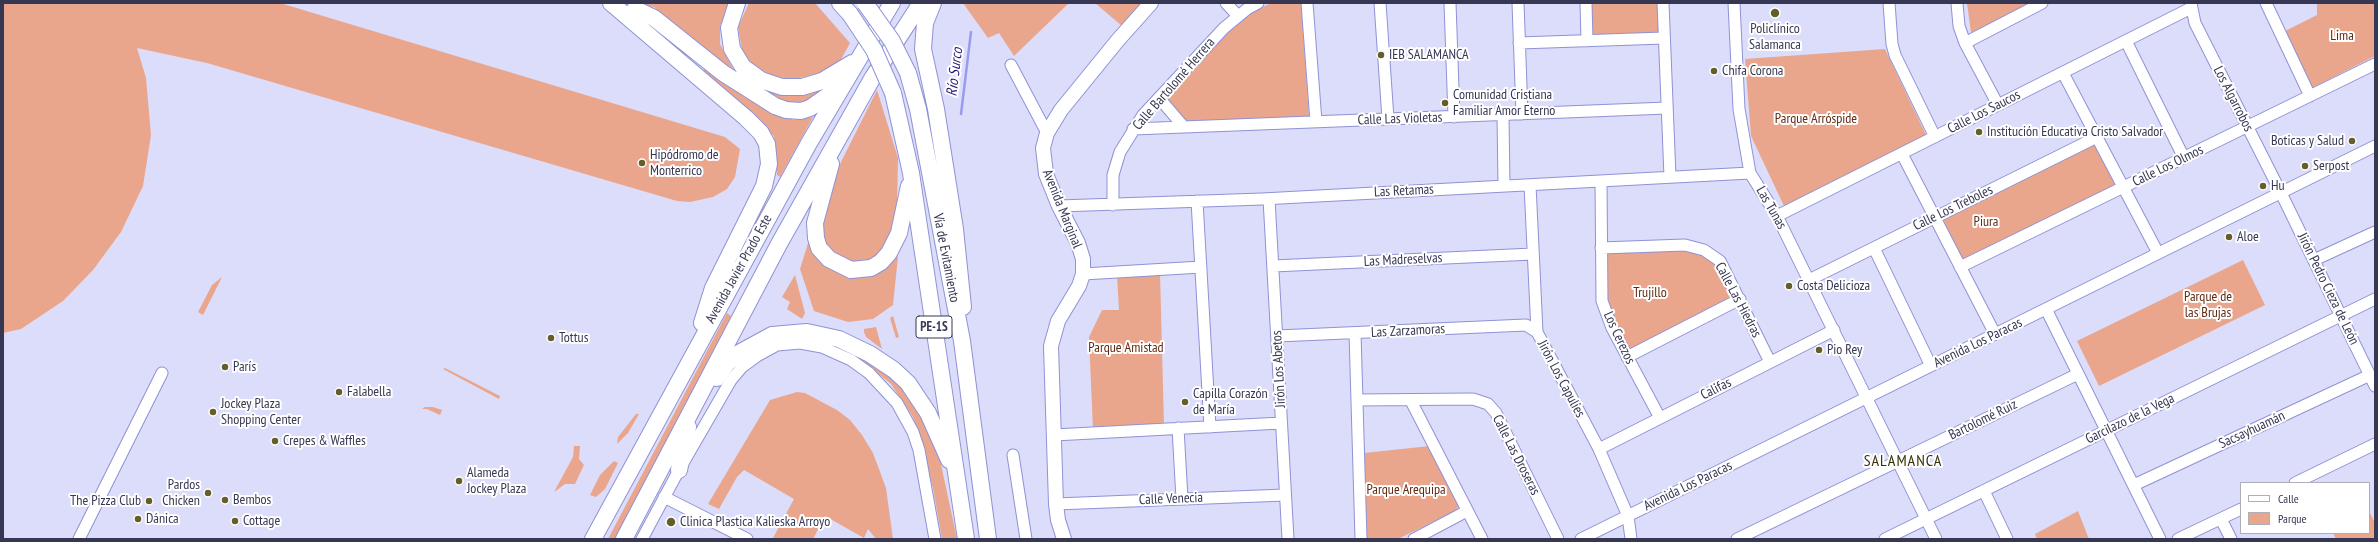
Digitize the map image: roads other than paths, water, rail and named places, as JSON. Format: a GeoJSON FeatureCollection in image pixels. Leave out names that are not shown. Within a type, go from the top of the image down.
{"type":"FeatureCollection","features":[{"type":"Feature","properties":{"kind":"highway"},"geometry":{"type":"LineString","coordinates":[[611,3],[746,118],[761,133],[769,151],[770,164],[764,186],[713,288],[697,345]]}},
{"type":"Feature","properties":{"kind":"highway"},"geometry":{"type":"LineString","coordinates":[[737,3],[729,28],[732,49],[743,67],[761,80],[782,86],[809,86],[830,77],[856,60]]}},
{"type":"Feature","properties":{"kind":"highway","name":"Vía de Evitamiento"},"geometry":{"type":"LineString","coordinates":[[865,3],[892,41],[908,73],[918,109],[962,341],[988,539]]}},
{"type":"Feature","properties":{"kind":"highway","name":"Avenida Javier Prado Este"},"geometry":{"type":"LineString","coordinates":[[593,539],[697,345],[841,86],[892,3]]}},
{"type":"Feature","properties":{"kind":"highway","name":"Avenida Javier Prado Este"},"geometry":{"type":"LineString","coordinates":[[637,537],[690,412],[873,77],[921,3]]}},
{"type":"Feature","properties":{"kind":"highway"},"geometry":{"type":"LineString","coordinates":[[933,3],[925,23],[923,49],[936,109],[960,266],[963,305],[962,341]]}},
{"type":"Feature","properties":{"kind":"highway"},"geometry":{"type":"LineString","coordinates":[[635,9],[654,18],[723,72],[756,95],[780,108],[801,111],[810,108],[841,86]]}},
{"type":"Feature","properties":{"kind":"highway","name":"Vía de Evitamiento"},"geometry":{"type":"LineString","coordinates":[[845,9],[874,50],[893,93],[911,173],[966,539]]}},
{"type":"Feature","properties":{"kind":"highway"},"geometry":{"type":"LineString","coordinates":[[838,139],[815,228],[819,248],[829,259],[839,266],[851,270],[864,270],[877,265],[886,258],[896,242],[899,233],[911,173]]}},
{"type":"Feature","properties":{"kind":"highway"},"geometry":{"type":"LineString","coordinates":[[679,470],[690,412],[707,392],[727,363],[748,346],[780,333],[807,332],[823,334],[847,342],[870,354],[894,370],[908,383],[928,413],[958,482]]}},
{"type":"Feature","properties":{"kind":"main road","name":"Avenida Marginal"},"geometry":{"type":"LineString","coordinates":[[1064,539],[1058,520],[1056,504],[1050,362],[1053,331],[1079,286],[1083,274],[1083,260],[1078,244],[1059,206],[1043,162],[1043,148],[1047,133],[1066,104],[1118,40],[1151,3]]}},
{"type":"Feature","properties":{"kind":"street"},"geometry":{"type":"LineString","coordinates":[[1226,3],[1238,16]]}},
{"type":"Feature","properties":{"kind":"street","name":"Calle Bartolomé Herrera"},"geometry":{"type":"LineString","coordinates":[[1113,204],[1113,174],[1120,152],[1133,129],[1158,98],[1224,28],[1238,16],[1258,3]]}},
{"type":"Feature","properties":{"kind":"street"},"geometry":{"type":"LineString","coordinates":[[1307,3],[1316,122]]}},
{"type":"Feature","properties":{"kind":"street"},"geometry":{"type":"LineString","coordinates":[[1380,3],[1388,119]]}},
{"type":"Feature","properties":{"kind":"street"},"geometry":{"type":"LineString","coordinates":[[1450,3],[1454,116]]}},
{"type":"Feature","properties":{"kind":"street"},"geometry":{"type":"LineString","coordinates":[[1518,3],[1522,114]]}},
{"type":"Feature","properties":{"kind":"street"},"geometry":{"type":"LineString","coordinates":[[1586,3],[1588,41]]}},
{"type":"Feature","properties":{"kind":"street"},"geometry":{"type":"LineString","coordinates":[[1663,3],[1670,177]]}},
{"type":"Feature","properties":{"kind":"street","name":"Las Tunas"},"geometry":{"type":"LineString","coordinates":[[1734,3],[1739,109],[1750,173],[1777,216],[1936,539]]}},
{"type":"Feature","properties":{"kind":"street"},"geometry":{"type":"LineString","coordinates":[[1889,3],[1891,38],[1895,55],[1935,137]]}},
{"type":"Feature","properties":{"kind":"street"},"geometry":{"type":"LineString","coordinates":[[1958,3],[1959,26],[1965,43],[1998,105]]}},
{"type":"Feature","properties":{"kind":"street"},"geometry":{"type":"LineString","coordinates":[[1965,43],[2042,3]]}},
{"type":"Feature","properties":{"kind":"street"},"geometry":{"type":"LineString","coordinates":[[2266,3],[2310,96]]}},
{"type":"Feature","properties":{"kind":"street","name":"Calle Los Saucos"},"geometry":{"type":"LineString","coordinates":[[1777,216],[2126,41],[2191,6]]}},
{"type":"Feature","properties":{"kind":"street","name":"Los Algarrobos"},"geometry":{"type":"LineString","coordinates":[[2191,6],[2195,23],[2282,192]]}},
{"type":"Feature","properties":{"kind":"street"},"geometry":{"type":"LineString","coordinates":[[1519,43],[1664,38]]}},
{"type":"Feature","properties":{"kind":"street"},"geometry":{"type":"LineString","coordinates":[[2126,41],[2184,158]]}},
{"type":"Feature","properties":{"kind":"street","name":"Calle Los Olmos"},"geometry":{"type":"LineString","coordinates":[[1960,267],[2375,64]]}},
{"type":"Feature","properties":{"kind":"street"},"geometry":{"type":"LineString","coordinates":[[1011,65],[1047,133]]}},
{"type":"Feature","properties":{"kind":"street"},"geometry":{"type":"LineString","coordinates":[[2063,72],[2158,254]]}},
{"type":"Feature","properties":{"kind":"street"},"geometry":{"type":"LineString","coordinates":[[1158,98],[1184,127]]}},
{"type":"Feature","properties":{"kind":"street","name":"Calle Las Violetas"},"geometry":{"type":"LineString","coordinates":[[1133,129],[1667,108]]}},
{"type":"Feature","properties":{"kind":"street"},"geometry":{"type":"LineString","coordinates":[[1503,115],[1504,186]]}},
{"type":"Feature","properties":{"kind":"street","name":"Calle Los Treboles"},"geometry":{"type":"LineString","coordinates":[[1809,280],[2097,137]]}},
{"type":"Feature","properties":{"kind":"street","name":"Avenida Los Paracas"},"geometry":{"type":"LineString","coordinates":[[1582,539],[2375,146]]}},
{"type":"Feature","properties":{"kind":"street"},"geometry":{"type":"LineString","coordinates":[[1902,154],[1995,334]]}},
{"type":"Feature","properties":{"kind":"street","name":"Las Retamas"},"geometry":{"type":"LineString","coordinates":[[1059,206],[1269,198],[1750,173]]}},
{"type":"Feature","properties":{"kind":"street","name":"Los Cerezos"},"geometry":{"type":"LineString","coordinates":[[1601,181],[1602,301],[1612,328],[1660,418]]}},
{"type":"Feature","properties":{"kind":"street","name":"Jirón Los Capulíes"},"geometry":{"type":"LineString","coordinates":[[1530,185],[1537,332],[1598,449],[1628,516],[1631,539]]}},
{"type":"Feature","properties":{"kind":"street","name":"Jirón Pedro Cieza de León"},"geometry":{"type":"LineString","coordinates":[[2282,192],[2375,386]]}},
{"type":"Feature","properties":{"kind":"street","name":"Jirón Los Abetos"},"geometry":{"type":"LineString","coordinates":[[1269,198],[1288,539]]}},
{"type":"Feature","properties":{"kind":"street"},"geometry":{"type":"LineString","coordinates":[[1197,201],[1210,427]]}},
{"type":"Feature","properties":{"kind":"street"},"geometry":{"type":"LineString","coordinates":[[2314,260],[2375,232]]}},
{"type":"Feature","properties":{"kind":"street","name":"Calle Las Hiedras"},"geometry":{"type":"LineString","coordinates":[[1601,248],[1685,245],[1704,250],[1720,261],[1770,362]]}},
{"type":"Feature","properties":{"kind":"street"},"geometry":{"type":"LineString","coordinates":[[1874,248],[1931,366]]}},
{"type":"Feature","properties":{"kind":"street","name":"Las Madreselvas"},"geometry":{"type":"LineString","coordinates":[[1273,266],[1533,254]]}},
{"type":"Feature","properties":{"kind":"street"},"geometry":{"type":"LineString","coordinates":[[1083,274],[1201,267]]}},
{"type":"Feature","properties":{"kind":"street"},"geometry":{"type":"LineString","coordinates":[[1627,357],[1740,299]]}},
{"type":"Feature","properties":{"kind":"street","name":"Garcilazo de la Vega"},"geometry":{"type":"LineString","coordinates":[[1885,539],[2375,299]]}},
{"type":"Feature","properties":{"kind":"street"},"geometry":{"type":"LineString","coordinates":[[2046,309],[2160,539]]}},
{"type":"Feature","properties":{"kind":"street","name":"Las Zarzamoras"},"geometry":{"type":"LineString","coordinates":[[1277,336],[1526,325],[1537,332]]}},
{"type":"Feature","properties":{"kind":"street","name":"Califas"},"geometry":{"type":"LineString","coordinates":[[1598,449],[1834,330]]}},
{"type":"Feature","properties":{"kind":"street"},"geometry":{"type":"LineString","coordinates":[[1355,333],[1361,539]]}},
{"type":"Feature","properties":{"kind":"street","name":"Avenida Javier Prado Este"},"geometry":{"type":"LineString","coordinates":[[637,537],[664,497],[720,397],[742,366],[776,345],[812,344],[841,354],[860,366],[881,385],[906,417],[919,450],[936,539]]}},
{"type":"Feature","properties":{"kind":"street"},"geometry":{"type":"LineString","coordinates":[[79,539],[162,373]]}},
{"type":"Feature","properties":{"kind":"street","name":"Bartolomé Ruiz"},"geometry":{"type":"LineString","coordinates":[[1737,539],[2078,374]]}},
{"type":"Feature","properties":{"kind":"street","name":"Sacsayhuamán"},"geometry":{"type":"LineString","coordinates":[[2134,485],[2370,375]]}},
{"type":"Feature","properties":{"kind":"street","name":"Calle Las Droseras"},"geometry":{"type":"LineString","coordinates":[[1357,400],[1411,401],[1473,398],[1488,404],[1496,413],[1558,539]]}},
{"type":"Feature","properties":{"kind":"street"},"geometry":{"type":"LineString","coordinates":[[1411,401],[1482,539]]}},
{"type":"Feature","properties":{"kind":"street"},"geometry":{"type":"LineString","coordinates":[[1054,435],[1281,423]]}},
{"type":"Feature","properties":{"kind":"street"},"geometry":{"type":"LineString","coordinates":[[1178,428],[1182,499]]}},
{"type":"Feature","properties":{"kind":"street"},"geometry":{"type":"LineString","coordinates":[[2297,482],[2375,444]]}},
{"type":"Feature","properties":{"kind":"street"},"geometry":{"type":"LineString","coordinates":[[1013,454],[1026,539]]}},
{"type":"Feature","properties":{"kind":"street"},"geometry":{"type":"LineString","coordinates":[[1984,491],[2008,539]]}},
{"type":"Feature","properties":{"kind":"street","name":"Calle Venecia"},"geometry":{"type":"LineString","coordinates":[[1056,504],[1285,495]]}},
{"type":"Feature","properties":{"kind":"street"},"geometry":{"type":"LineString","coordinates":[[664,497],[747,539]]}},
{"type":"Feature","properties":{"kind":"street"},"geometry":{"type":"LineString","coordinates":[[2178,539],[2240,510]]}},
{"type":"Feature","properties":{"kind":"street"},"geometry":{"type":"LineString","coordinates":[[1414,539],[1467,511]]}},
{"type":"Feature","properties":{"kind":"street"},"geometry":{"type":"LineString","coordinates":[[2221,519],[2231,539]]}},
{"type":"Feature","properties":{"kind":"waterway","name":"Río Surco"},"geometry":{"type":"LineString","coordinates":[[961,114],[971,32]]}},
{"type":"Feature","properties":{"kind":"place","name":"Policlínico Salamanca"},"geometry":{"type":"Point","coordinates":[1775,13]}},
{"type":"Feature","properties":{"kind":"place","name":"IEB SALAMANCA"},"geometry":{"type":"Point","coordinates":[1381,55]}},
{"type":"Feature","properties":{"kind":"place","name":"Chifa Corona"},"geometry":{"type":"Point","coordinates":[1714,71]}},
{"type":"Feature","properties":{"kind":"place","name":"Comunidad Cristiana Familiar Amor Eterno"},"geometry":{"type":"Point","coordinates":[1445,103]}},
{"type":"Feature","properties":{"kind":"place","name":"Institución Educativa Cristo Salvador"},"geometry":{"type":"Point","coordinates":[1979,132]}},
{"type":"Feature","properties":{"kind":"place","name":"Boticas y Salud"},"geometry":{"type":"Point","coordinates":[2352,141]}},
{"type":"Feature","properties":{"kind":"place","name":"Hipódromo de Monterrico"},"geometry":{"type":"Point","coordinates":[642,163]}},
{"type":"Feature","properties":{"kind":"place","name":"Serpost"},"geometry":{"type":"Point","coordinates":[2305,166]}},
{"type":"Feature","properties":{"kind":"place","name":"Hu"},"geometry":{"type":"Point","coordinates":[2263,186]}},
{"type":"Feature","properties":{"kind":"place","name":"Aloe"},"geometry":{"type":"Point","coordinates":[2229,237]}},
{"type":"Feature","properties":{"kind":"place","name":"Costa Delicioza"},"geometry":{"type":"Point","coordinates":[1789,286]}},
{"type":"Feature","properties":{"kind":"place","name":"Tottus"},"geometry":{"type":"Point","coordinates":[551,338]}},
{"type":"Feature","properties":{"kind":"place","name":"Pio Rey"},"geometry":{"type":"Point","coordinates":[1819,350]}},
{"type":"Feature","properties":{"kind":"place","name":"París"},"geometry":{"type":"Point","coordinates":[225,367]}},
{"type":"Feature","properties":{"kind":"place","name":"Falabella"},"geometry":{"type":"Point","coordinates":[339,392]}},
{"type":"Feature","properties":{"kind":"place","name":"Capilla Corazón de María"},"geometry":{"type":"Point","coordinates":[1185,402]}},
{"type":"Feature","properties":{"kind":"place","name":"Jockey Plaza Shopping Center"},"geometry":{"type":"Point","coordinates":[213,412]}},
{"type":"Feature","properties":{"kind":"place","name":"Crepes & Waffles"},"geometry":{"type":"Point","coordinates":[275,441]}},
{"type":"Feature","properties":{"kind":"place","name":"Alameda Jockey Plaza"},"geometry":{"type":"Point","coordinates":[459,481]}},
{"type":"Feature","properties":{"kind":"place","name":"Pardos Chicken"},"geometry":{"type":"Point","coordinates":[208,493]}},
{"type":"Feature","properties":{"kind":"place","name":"Bembos"},"geometry":{"type":"Point","coordinates":[225,500]}},
{"type":"Feature","properties":{"kind":"place","name":"The Pizza Club"},"geometry":{"type":"Point","coordinates":[149,501]}},
{"type":"Feature","properties":{"kind":"place","name":"Dánica"},"geometry":{"type":"Point","coordinates":[138,519]}},
{"type":"Feature","properties":{"kind":"place","name":"Cottage"},"geometry":{"type":"Point","coordinates":[235,521]}},
{"type":"Feature","properties":{"kind":"place","name":"Clinica Plastica Kalieska Arroyo"},"geometry":{"type":"Point","coordinates":[671,522]}},
{"type":"Feature","properties":{"kind":"district","name":"SALAMANCA"},"geometry":{"type":"Point","coordinates":[1903,461]}},
{"type":"Feature","properties":{"kind":"park label","name":"Lima"},"geometry":{"type":"Point","coordinates":[2342,36]}},
{"type":"Feature","properties":{"kind":"park label","name":"Parque Arróspide"},"geometry":{"type":"Point","coordinates":[1816,119]}},
{"type":"Feature","properties":{"kind":"park label","name":"Piura"},"geometry":{"type":"Point","coordinates":[1986,222]}},
{"type":"Feature","properties":{"kind":"park label","name":"Trujillo"},"geometry":{"type":"Point","coordinates":[1650,293]}},
{"type":"Feature","properties":{"kind":"park label","name":"Parque de las Brujas"},"geometry":{"type":"Point","coordinates":[2208,306]}},
{"type":"Feature","properties":{"kind":"park label","name":"Parque Amistad"},"geometry":{"type":"Point","coordinates":[1126,348]}},
{"type":"Feature","properties":{"kind":"park label","name":"Parque Arequipa"},"geometry":{"type":"Point","coordinates":[1406,490]}}]}
